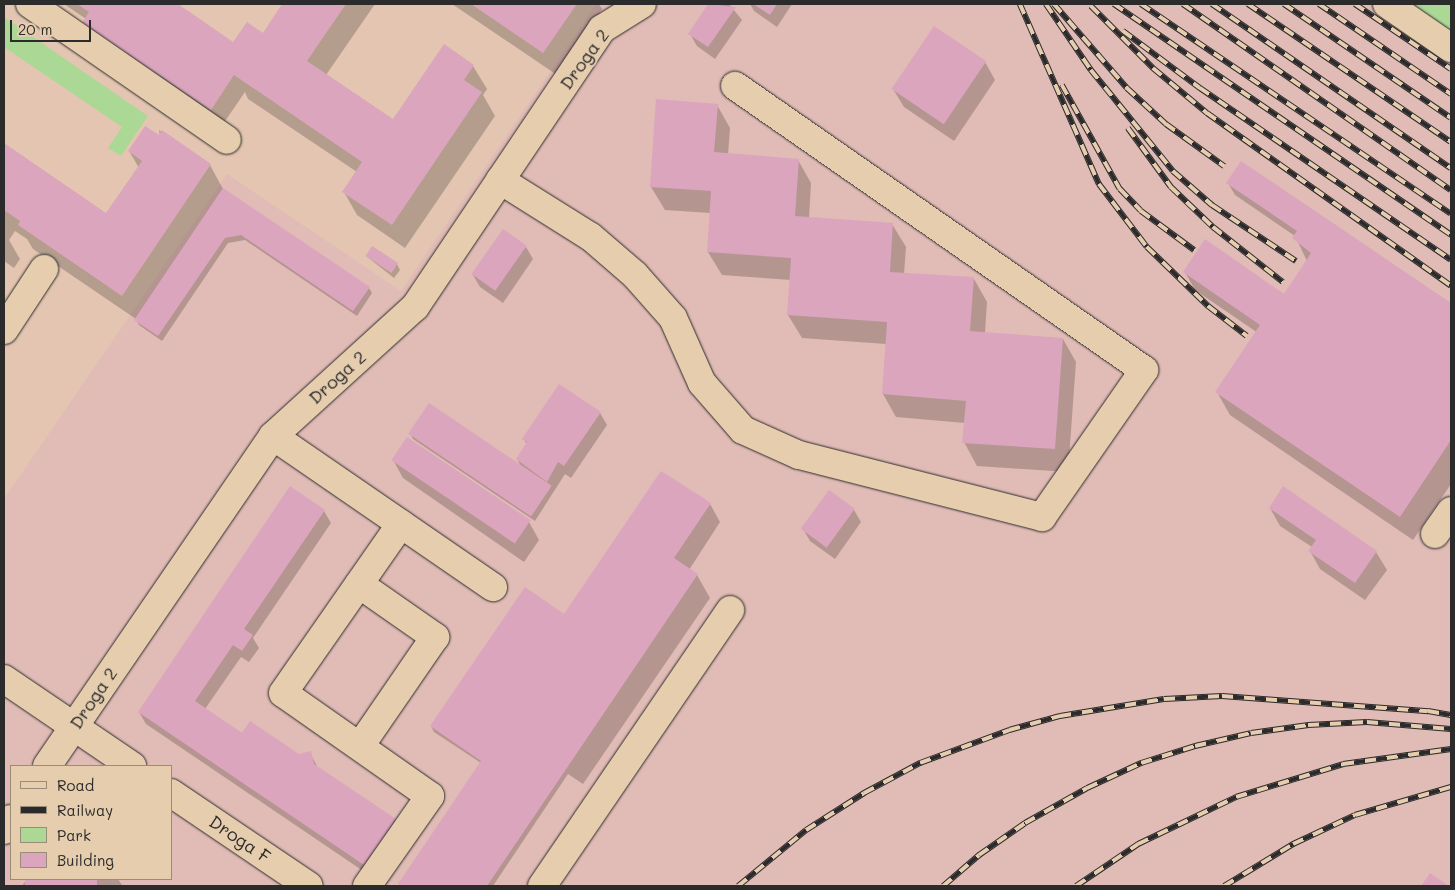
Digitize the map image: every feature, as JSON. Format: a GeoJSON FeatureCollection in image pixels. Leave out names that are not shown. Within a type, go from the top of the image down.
{"type":"FeatureCollection","features":[{"type":"Feature","properties":{"kind":"lane"},"geometry":{"type":"LineString","coordinates":[[30,4],[228,140]]}},
{"type":"Feature","properties":{"kind":"lane","name":"Droga 2"},"geometry":{"type":"LineString","coordinates":[[48,765],[273,436],[416,307],[602,29],[642,4]]}},
{"type":"Feature","properties":{"kind":"lane"},"geometry":{"type":"LineString","coordinates":[[1387,4],[1451,48]]}},
{"type":"Feature","properties":{"kind":"lane"},"geometry":{"type":"LineString","coordinates":[[500,180],[591,237],[635,275],[673,318],[702,384],[743,430],[799,455],[1042,517],[1144,370],[735,86]]}},
{"type":"Feature","properties":{"kind":"lane"},"geometry":{"type":"LineString","coordinates":[[4,330],[44,269]]}},
{"type":"Feature","properties":{"kind":"lane"},"geometry":{"type":"LineString","coordinates":[[273,436],[493,587]]}},
{"type":"Feature","properties":{"kind":"lane"},"geometry":{"type":"LineString","coordinates":[[1435,534],[1451,510]]}},
{"type":"Feature","properties":{"kind":"lane"},"geometry":{"type":"LineString","coordinates":[[367,886],[430,796],[283,693],[401,524]]}},
{"type":"Feature","properties":{"kind":"lane"},"geometry":{"type":"LineString","coordinates":[[359,584],[435,637],[360,746]]}},
{"type":"Feature","properties":{"kind":"lane"},"geometry":{"type":"LineString","coordinates":[[542,886],[730,610]]}},
{"type":"Feature","properties":{"kind":"lane"},"geometry":{"type":"LineString","coordinates":[[4,679],[131,765]]}},
{"type":"Feature","properties":{"kind":"lane","name":"Droga F"},"geometry":{"type":"LineString","coordinates":[[172,794],[309,886]]}},
{"type":"Feature","properties":{"kind":"shaded area"},"geometry":{"type":"Polygon","coordinates":[[[596,4],[1451,4],[1451,886],[4,886],[4,499],[227,174],[401,291],[596,4]]]}},
{"type":"Feature","properties":{"kind":"green space"},"geometry":{"type":"Polygon","coordinates":[[[1405,4],[1451,4],[1451,35],[1405,4]]]}},
{"type":"Feature","properties":{"kind":"green space"},"geometry":{"type":"Polygon","coordinates":[[[4,17],[148,116],[121,156],[108,148],[122,127],[4,47],[4,17]]]}},
{"type":"Feature","properties":{"kind":"building"},"geometry":{"type":"Polygon","coordinates":[[[77,4],[178,4],[233,42],[247,22],[263,33],[282,4],[346,4],[307,61],[393,119],[444,44],[474,65],[464,80],[482,92],[392,225],[342,192],[362,162],[234,75],[211,110],[82,23],[89,12],[77,4]]]}},
{"type":"Feature","properties":{"kind":"building"},"geometry":{"type":"Polygon","coordinates":[[[471,4],[577,4],[543,53],[471,4]]]}},
{"type":"Feature","properties":{"kind":"building"},"geometry":{"type":"Polygon","coordinates":[[[708,4],[736,7],[708,47],[688,34],[708,4]]]}},
{"type":"Feature","properties":{"kind":"building"},"geometry":{"type":"Polygon","coordinates":[[[753,4],[777,4],[770,15],[753,4]]]}},
{"type":"Feature","properties":{"kind":"building"},"geometry":{"type":"Polygon","coordinates":[[[934,26],[986,61],[944,124],[892,89],[934,26]]]}},
{"type":"Feature","properties":{"kind":"building"},"geometry":{"type":"Polygon","coordinates":[[[656,99],[718,104],[714,152],[799,159],[795,216],[893,223],[890,272],[974,277],[970,331],[1063,338],[1055,449],[962,443],[966,401],[882,394],[887,322],[787,315],[791,258],[707,252],[711,191],[650,187],[656,99]]]}},
{"type":"Feature","properties":{"kind":"building"},"geometry":{"type":"Polygon","coordinates":[[[145,126],[159,135],[162,130],[211,164],[122,296],[18,225],[20,221],[4,210],[4,143],[106,213],[142,161],[128,151],[145,126]]]}},
{"type":"Feature","properties":{"kind":"building"},"geometry":{"type":"Polygon","coordinates":[[[1241,161],[1451,303],[1451,440],[1400,517],[1215,392],[1260,325],[1183,272],[1205,239],[1284,294],[1311,253],[1292,238],[1297,231],[1226,183],[1241,161]]]}},
{"type":"Feature","properties":{"kind":"building"},"geometry":{"type":"Polygon","coordinates":[[[223,188],[370,287],[353,311],[241,235],[225,238],[158,336],[134,320],[223,188]]]}},
{"type":"Feature","properties":{"kind":"building"},"geometry":{"type":"Polygon","coordinates":[[[503,229],[527,246],[495,291],[471,274],[503,229]]]}},
{"type":"Feature","properties":{"kind":"building"},"geometry":{"type":"Polygon","coordinates":[[[372,246],[398,263],[391,273],[365,256],[372,246]]]}},
{"type":"Feature","properties":{"kind":"building"},"geometry":{"type":"Polygon","coordinates":[[[559,384],[601,412],[564,466],[558,462],[547,482],[516,459],[527,442],[522,439],[559,384]]]}},
{"type":"Feature","properties":{"kind":"building"},"geometry":{"type":"Polygon","coordinates":[[[429,403],[552,486],[531,516],[408,434],[429,403]]]}},
{"type":"Feature","properties":{"kind":"building"},"geometry":{"type":"Polygon","coordinates":[[[407,437],[531,520],[515,544],[391,460],[407,437]]]}},
{"type":"Feature","properties":{"kind":"building"},"geometry":{"type":"Polygon","coordinates":[[[661,471],[711,503],[674,558],[698,574],[487,886],[402,886],[398,884],[481,761],[430,726],[525,587],[564,614],[661,471]]]}},
{"type":"Feature","properties":{"kind":"building"},"geometry":{"type":"Polygon","coordinates":[[[290,486],[325,510],[244,629],[253,635],[242,651],[233,645],[195,701],[242,733],[250,721],[299,754],[311,751],[314,764],[396,819],[364,865],[138,712],[290,486]]]}},
{"type":"Feature","properties":{"kind":"building"},"geometry":{"type":"Polygon","coordinates":[[[1283,486],[1377,551],[1355,583],[1308,551],[1316,540],[1269,508],[1283,486]]]}},
{"type":"Feature","properties":{"kind":"building"},"geometry":{"type":"Polygon","coordinates":[[[829,490],[855,509],[827,548],[801,529],[829,490]]]}},
{"type":"Feature","properties":{"kind":"building"},"geometry":{"type":"Polygon","coordinates":[[[1430,873],[1449,886],[1421,886],[1430,873]]]}},
{"type":"Feature","properties":{"kind":"building"},"geometry":{"type":"Polygon","coordinates":[[[25,880],[97,880],[97,886],[25,886],[25,880]]]}},
{"type":"Feature","properties":{"kind":"railway"},"geometry":{"type":"LineString","coordinates":[[1020,4],[1099,184],[1147,247],[1208,306],[1247,336]]}},
{"type":"Feature","properties":{"kind":"railway"},"geometry":{"type":"LineString","coordinates":[[1046,4],[1091,70],[1173,171],[1212,205],[1296,261]]}},
{"type":"Feature","properties":{"kind":"railway"},"geometry":{"type":"LineString","coordinates":[[1054,4],[1127,88],[1166,124],[1224,166]]}},
{"type":"Feature","properties":{"kind":"railway"},"geometry":{"type":"LineString","coordinates":[[1114,4],[1451,235]]}},
{"type":"Feature","properties":{"kind":"railway"},"geometry":{"type":"LineString","coordinates":[[1141,4],[1451,214]]}},
{"type":"Feature","properties":{"kind":"railway"},"geometry":{"type":"LineString","coordinates":[[1183,4],[1451,190]]}},
{"type":"Feature","properties":{"kind":"railway"},"geometry":{"type":"LineString","coordinates":[[1212,4],[1451,168]]}},
{"type":"Feature","properties":{"kind":"railway"},"geometry":{"type":"LineString","coordinates":[[1248,4],[1451,142]]}},
{"type":"Feature","properties":{"kind":"railway"},"geometry":{"type":"LineString","coordinates":[[1284,4],[1451,118]]}},
{"type":"Feature","properties":{"kind":"railway"},"geometry":{"type":"LineString","coordinates":[[1319,4],[1451,94]]}},
{"type":"Feature","properties":{"kind":"railway"},"geometry":{"type":"LineString","coordinates":[[1355,4],[1451,69]]}},
{"type":"Feature","properties":{"kind":"railway"},"geometry":{"type":"LineString","coordinates":[[1091,6],[1153,68],[1207,113],[1451,286]]}},
{"type":"Feature","properties":{"kind":"railway"},"geometry":{"type":"LineString","coordinates":[[1123,31],[1200,88],[1451,260]]}},
{"type":"Feature","properties":{"kind":"railway"},"geometry":{"type":"LineString","coordinates":[[1062,85],[1120,189],[1141,211],[1194,250]]}},
{"type":"Feature","properties":{"kind":"railway"},"geometry":{"type":"LineString","coordinates":[[1128,128],[1171,187],[1213,227],[1283,282]]}},
{"type":"Feature","properties":{"kind":"railway"},"geometry":{"type":"LineString","coordinates":[[738,886],[806,830],[864,793],[920,763],[1009,730],[1060,716],[1164,699],[1222,696],[1428,711],[1451,715]]}},
{"type":"Feature","properties":{"kind":"railway"},"geometry":{"type":"LineString","coordinates":[[943,886],[979,855],[1025,823],[1087,788],[1141,763],[1195,746],[1251,733],[1308,725],[1367,722],[1451,729]]}},
{"type":"Feature","properties":{"kind":"railway"},"geometry":{"type":"LineString","coordinates":[[1076,886],[1138,844],[1236,797],[1343,764],[1451,749]]}},
{"type":"Feature","properties":{"kind":"railway"},"geometry":{"type":"LineString","coordinates":[[1224,886],[1293,844],[1355,815],[1451,787]]}}]}
